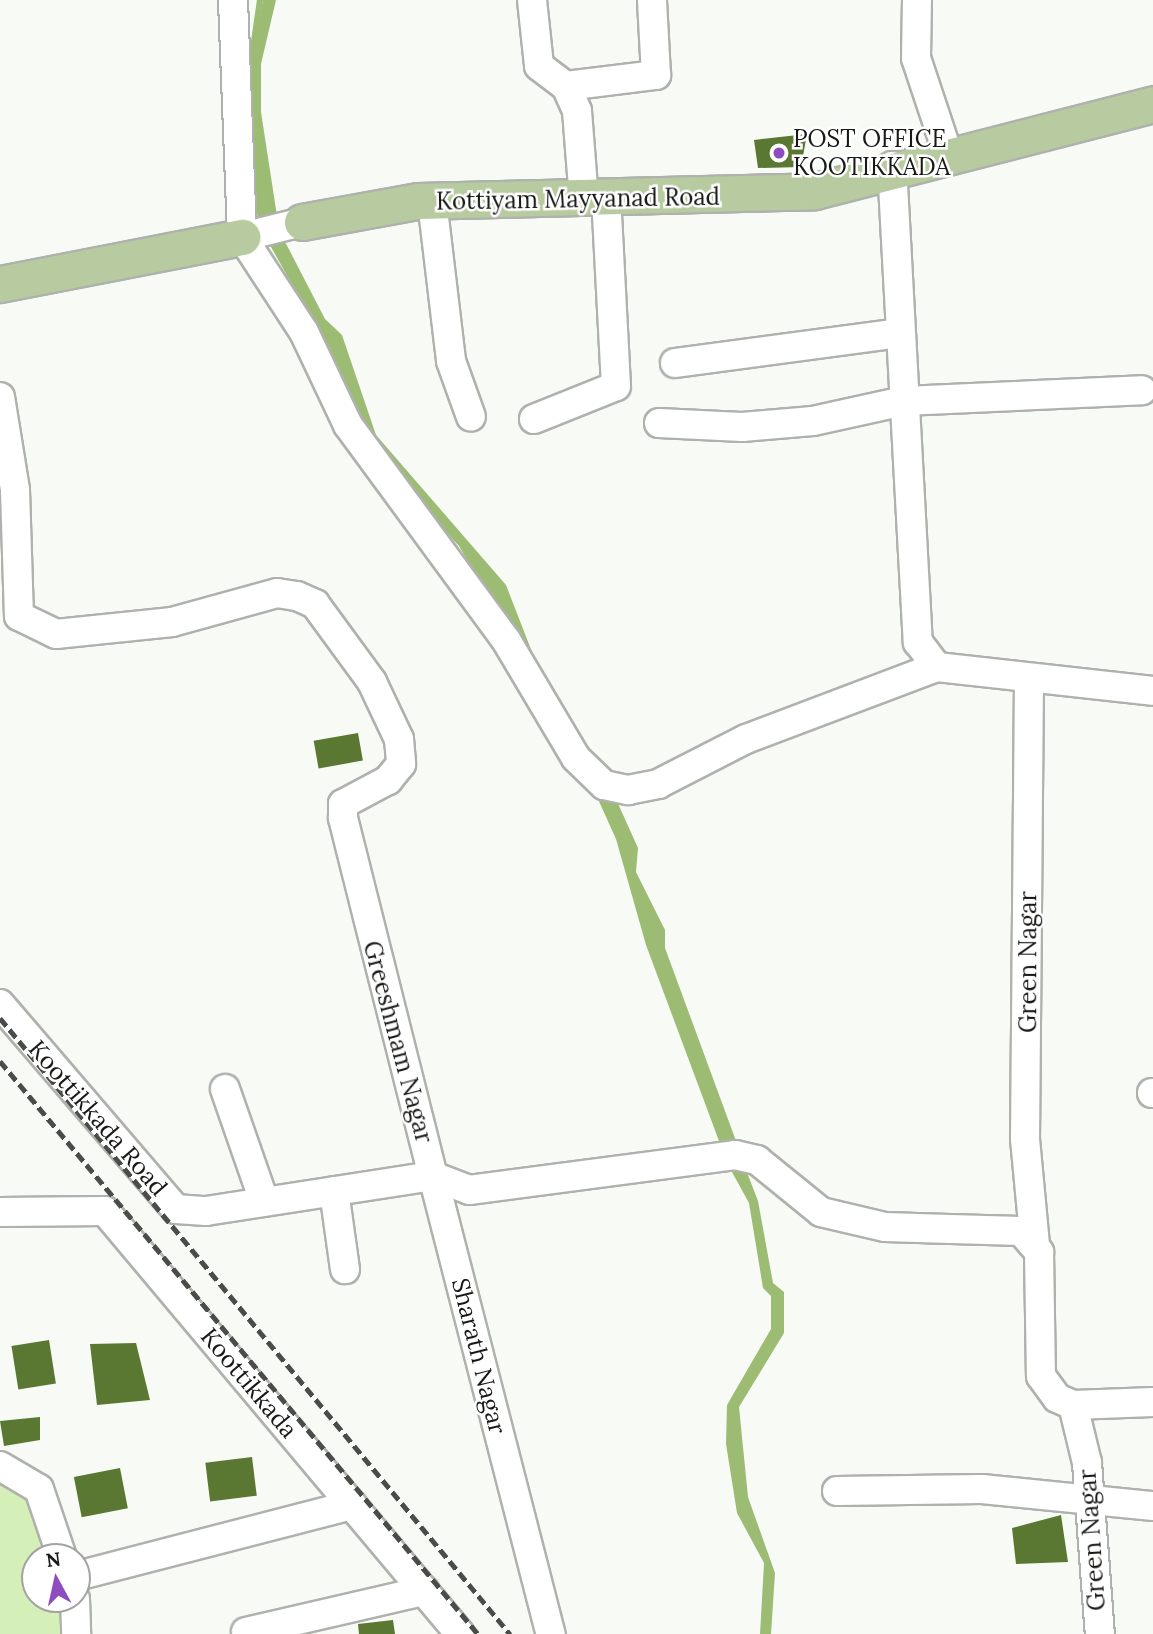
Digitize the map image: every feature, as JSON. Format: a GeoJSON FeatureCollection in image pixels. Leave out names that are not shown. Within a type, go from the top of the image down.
{"type":"FeatureCollection","features":[{"type":"Feature","properties":{"kind":"main road","name":"Kottiyam Mayyanad Road"},"geometry":{"type":"LineString","coordinates":[[302,222],[432,201],[595,199],[815,191],[892,166],[1153,104]]}},
{"type":"Feature","properties":{"kind":"main road","name":"Kottiyam Mayyanad Road"},"geometry":{"type":"LineString","coordinates":[[0,284],[242,237]]}},
{"type":"Feature","properties":{"kind":"street"},"geometry":{"type":"LineString","coordinates":[[233,0],[242,237],[304,332],[348,425],[506,640],[576,758],[604,785],[628,790],[658,784],[746,739],[937,667],[1029,681],[1153,691]]}},
{"type":"Feature","properties":{"kind":"street"},"geometry":{"type":"LineString","coordinates":[[532,0],[539,66],[566,86],[577,111],[595,199],[616,386],[534,419]]}},
{"type":"Feature","properties":{"kind":"street"},"geometry":{"type":"LineString","coordinates":[[566,86],[656,75],[652,0]]}},
{"type":"Feature","properties":{"kind":"street"},"geometry":{"type":"LineString","coordinates":[[917,0],[916,58],[948,154]]}},
{"type":"Feature","properties":{"kind":"street"},"geometry":{"type":"LineString","coordinates":[[892,166],[918,642],[937,667]]}},
{"type":"Feature","properties":{"kind":"street"},"geometry":{"type":"LineString","coordinates":[[432,201],[452,361],[471,416]]}},
{"type":"Feature","properties":{"kind":"street","name":"Kottiyam Mayyanad Road"},"geometry":{"type":"LineString","coordinates":[[242,237],[302,222]]}},
{"type":"Feature","properties":{"kind":"street"},"geometry":{"type":"LineString","coordinates":[[675,363],[900,333]]}},
{"type":"Feature","properties":{"kind":"street"},"geometry":{"type":"LineString","coordinates":[[659,424],[742,427],[813,421],[904,401],[1142,390]]}},
{"type":"Feature","properties":{"kind":"street","name":"Greeshmam Nagar"},"geometry":{"type":"LineString","coordinates":[[0,397],[15,490],[19,615],[56,634],[172,622],[277,593],[298,596],[315,604],[372,682],[399,739],[401,764],[388,780],[343,804],[343,818],[433,1176],[469,1190],[735,1156],[757,1160],[821,1212],[885,1227],[1021,1231],[1035,1244]]}},
{"type":"Feature","properties":{"kind":"street","name":"Green Nagar"},"geometry":{"type":"LineString","coordinates":[[1029,681],[1025,1139],[1035,1244]]}},
{"type":"Feature","properties":{"kind":"street","name":"Koottikkada Road"},"geometry":{"type":"LineString","coordinates":[[0,1004],[176,1209],[206,1210],[264,1202]]}},
{"type":"Feature","properties":{"kind":"street"},"geometry":{"type":"LineString","coordinates":[[225,1089],[264,1202],[433,1176]]}},
{"type":"Feature","properties":{"kind":"street","name":"Sharath Nagar"},"geometry":{"type":"LineString","coordinates":[[433,1176],[551,1634]]}},
{"type":"Feature","properties":{"kind":"street"},"geometry":{"type":"LineString","coordinates":[[334,1191],[345,1269]]}},
{"type":"Feature","properties":{"kind":"street","name":"Koottikkada"},"geometry":{"type":"LineString","coordinates":[[0,1212],[105,1211],[460,1634]]}},
{"type":"Feature","properties":{"kind":"street"},"geometry":{"type":"LineString","coordinates":[[1035,1244],[1041,1376],[1057,1398],[1073,1405],[1153,1402]]}},
{"type":"Feature","properties":{"kind":"street","name":"Green Nagar"},"geometry":{"type":"LineString","coordinates":[[1073,1405],[1089,1500],[1100,1634]]}},
{"type":"Feature","properties":{"kind":"street"},"geometry":{"type":"LineString","coordinates":[[0,1466],[40,1489],[57,1543]]}},
{"type":"Feature","properties":{"kind":"street"},"geometry":{"type":"LineString","coordinates":[[837,1491],[982,1489],[1153,1506]]}},
{"type":"Feature","properties":{"kind":"street"},"geometry":{"type":"LineString","coordinates":[[91,1572],[352,1505]]}},
{"type":"Feature","properties":{"kind":"street"},"geometry":{"type":"LineString","coordinates":[[246,1632],[424,1591]]}},
{"type":"Feature","properties":{"kind":"street"},"geometry":{"type":"LineString","coordinates":[[75,1613],[76,1634]]}},
{"type":"Feature","properties":{"kind":"shaded area"},"geometry":{"type":"Polygon","coordinates":[[[263,0],[276,0],[261,64],[261,112],[277,216],[258,223],[246,92],[263,0]]]}},
{"type":"Feature","properties":{"kind":"shaded area"},"geometry":{"type":"Polygon","coordinates":[[[281,234],[325,319],[342,335],[376,435],[506,585],[539,670],[602,768],[638,848],[636,872],[665,930],[665,948],[739,1149],[722,1149],[646,945],[616,839],[574,746],[459,546],[377,458],[331,354],[266,238],[281,234]]]}},
{"type":"Feature","properties":{"kind":"shaded area"},"geometry":{"type":"Polygon","coordinates":[[[743,1162],[758,1201],[773,1283],[784,1292],[784,1333],[739,1407],[748,1497],[775,1573],[771,1634],[760,1634],[764,1563],[737,1513],[726,1444],[727,1405],[771,1329],[771,1296],[763,1288],[749,1203],[727,1163],[743,1162]]]}},
{"type":"Feature","properties":{"kind":"shaded area"},"geometry":{"type":"Polygon","coordinates":[[[0,1481],[28,1491],[46,1543],[21,1543],[21,1613],[67,1613],[71,1634],[0,1634],[0,1481]]]}},
{"type":"Feature","properties":{"kind":"building","name":"POST OFFICE KOOTIKKADA"},"geometry":{"type":"Polygon","coordinates":[[[807,134],[801,167],[758,168],[754,140],[807,134]]]}},
{"type":"Feature","properties":{"kind":"building"},"geometry":{"type":"Polygon","coordinates":[[[358,733],[363,761],[319,768],[314,741],[358,733]]]}},
{"type":"Feature","properties":{"kind":"building"},"geometry":{"type":"Polygon","coordinates":[[[49,1340],[56,1383],[18,1389],[11,1346],[49,1340]]]}},
{"type":"Feature","properties":{"kind":"building"},"geometry":{"type":"Polygon","coordinates":[[[136,1343],[150,1400],[97,1405],[90,1344],[136,1343]]]}},
{"type":"Feature","properties":{"kind":"building"},"geometry":{"type":"Polygon","coordinates":[[[40,1417],[40,1440],[4,1446],[0,1421],[40,1417]]]}},
{"type":"Feature","properties":{"kind":"building"},"geometry":{"type":"Polygon","coordinates":[[[252,1457],[257,1496],[210,1501],[205,1463],[252,1457]]]}},
{"type":"Feature","properties":{"kind":"building"},"geometry":{"type":"Polygon","coordinates":[[[120,1468],[128,1508],[82,1517],[74,1477],[120,1468]]]}},
{"type":"Feature","properties":{"kind":"building"},"geometry":{"type":"Polygon","coordinates":[[[1061,1515],[1068,1562],[1016,1564],[1012,1528],[1061,1515]]]}},
{"type":"Feature","properties":{"kind":"building"},"geometry":{"type":"Polygon","coordinates":[[[393,1620],[395,1634],[359,1634],[358,1624],[393,1620]]]}},
{"type":"Feature","properties":{"kind":"waterway"},"geometry":{"type":"LineString","coordinates":[[249,76],[260,0]]}},
{"type":"Feature","properties":{"kind":"railway"},"geometry":{"type":"LineString","coordinates":[[0,1018],[510,1634]]}},
{"type":"Feature","properties":{"kind":"railway"},"geometry":{"type":"LineString","coordinates":[[0,1061],[478,1634]]}},
{"type":"Feature","properties":{"kind":"place","name":"POST OFFICE KOOTIKKADA"},"geometry":{"type":"Point","coordinates":[779,153]}}]}
